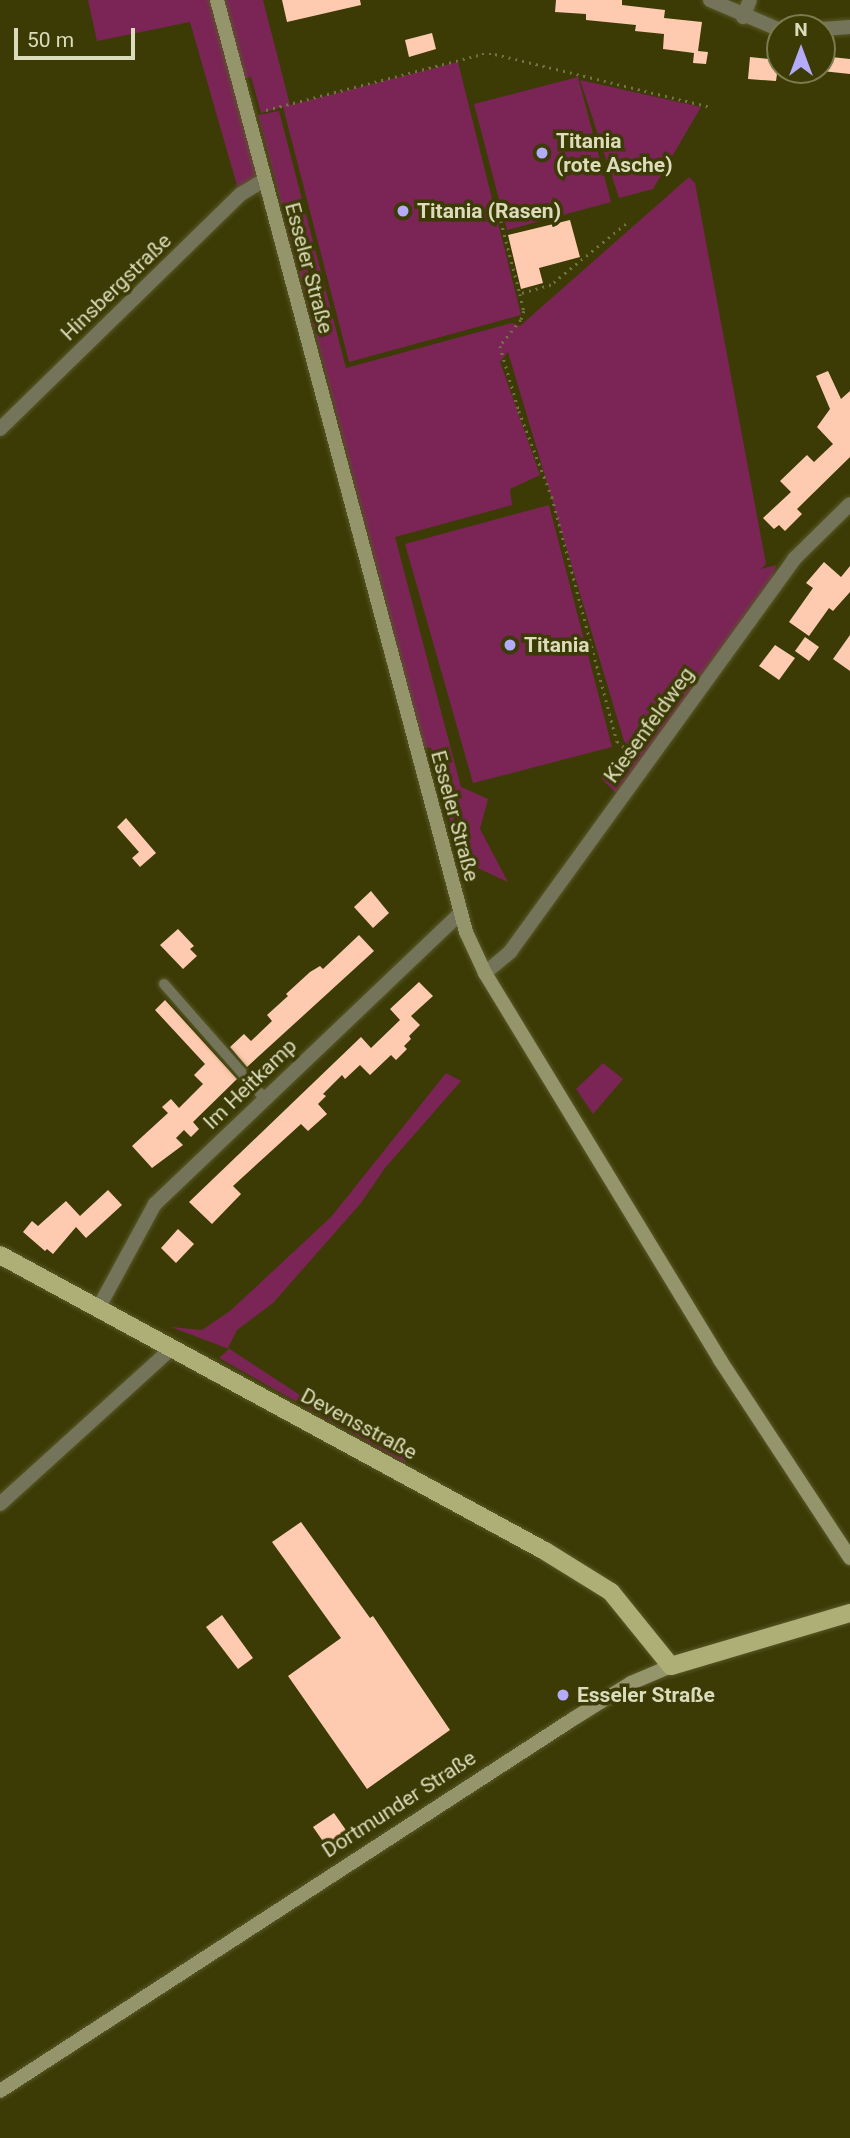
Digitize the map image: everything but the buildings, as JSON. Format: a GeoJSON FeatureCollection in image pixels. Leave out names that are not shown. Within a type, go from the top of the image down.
{"type":"FeatureCollection","features":[{"type":"Feature","properties":{"kind":"main road","name":"Esseler Straße"},"geometry":{"type":"LineString","coordinates":[[217,0],[459,914],[485,973],[720,1360],[850,1558]]}},
{"type":"Feature","properties":{"kind":"main road","name":"Devensstraße"},"geometry":{"type":"LineString","coordinates":[[0,1255],[533,1544],[600,1585],[626,1609],[671,1666]]}},
{"type":"Feature","properties":{"kind":"main road","name":"Dortmunder Straße"},"geometry":{"type":"LineString","coordinates":[[0,2091],[631,1683],[671,1666],[850,1613]]}},
{"type":"Feature","properties":{"kind":"street"},"geometry":{"type":"LineString","coordinates":[[710,0],[766,25]]}},
{"type":"Feature","properties":{"kind":"street"},"geometry":{"type":"LineString","coordinates":[[743,16],[750,0]]}},
{"type":"Feature","properties":{"kind":"street","name":"Hinsbergstraße"},"geometry":{"type":"LineString","coordinates":[[0,429],[241,194],[264,180]]}},
{"type":"Feature","properties":{"kind":"street","name":"Kiesenfeldweg"},"geometry":{"type":"LineString","coordinates":[[485,973],[510,952],[794,559],[850,504]]}},
{"type":"Feature","properties":{"kind":"street","name":"Im Heitkamp"},"geometry":{"type":"LineString","coordinates":[[99,1307],[155,1204],[459,914]]}},
{"type":"Feature","properties":{"kind":"street"},"geometry":{"type":"LineString","coordinates":[[0,1504],[171,1349]]}},
{"type":"Feature","properties":{"kind":"lane"},"geometry":{"type":"LineString","coordinates":[[164,985],[265,1099]]}},
{"type":"Feature","properties":{"kind":"path"},"geometry":{"type":"LineString","coordinates":[[266,110],[482,54],[495,54],[711,107]]}},
{"type":"Feature","properties":{"kind":"path"},"geometry":{"type":"LineString","coordinates":[[501,221],[524,311],[521,320],[500,346],[519,411],[552,497],[617,741],[645,765]]}},
{"type":"Feature","properties":{"kind":"path"},"geometry":{"type":"LineString","coordinates":[[520,294],[551,285],[626,224]]}},
{"type":"Feature","properties":{"kind":"shaded area","name":"Titania (Rasen)"},"geometry":{"type":"Polygon","coordinates":[[[88,0],[263,0],[290,105],[458,62],[521,315],[349,362],[283,107],[261,113],[251,77],[233,80],[258,178],[238,189],[190,22],[97,41],[88,0]]]}},
{"type":"Feature","properties":{"kind":"shaded area","name":"Titania (rote Asche)"},"geometry":{"type":"Polygon","coordinates":[[[578,77],[611,202],[507,230],[474,104],[578,77]]]}},
{"type":"Feature","properties":{"kind":"shaded area"},"geometry":{"type":"Polygon","coordinates":[[[580,80],[701,107],[653,189],[619,198],[580,80]]]}},
{"type":"Feature","properties":{"kind":"shaded area"},"geometry":{"type":"Polygon","coordinates":[[[279,111],[346,368],[512,323],[520,326],[689,177],[695,183],[766,564],[761,569],[776,565],[771,583],[616,793],[601,778],[623,763],[634,750],[624,741],[508,352],[500,362],[540,475],[510,489],[512,505],[395,537],[461,787],[488,799],[480,829],[508,882],[460,860],[431,748],[424,747],[258,115],[279,111]]]}},
{"type":"Feature","properties":{"kind":"shaded area","name":"Titania"},"geometry":{"type":"Polygon","coordinates":[[[549,505],[612,747],[473,783],[405,544],[549,505]]]}},
{"type":"Feature","properties":{"kind":"shaded area"},"geometry":{"type":"Polygon","coordinates":[[[603,1063],[623,1079],[593,1114],[576,1089],[603,1063]]]}},
{"type":"Feature","properties":{"kind":"shaded area"},"geometry":{"type":"Polygon","coordinates":[[[446,1073],[461,1081],[385,1168],[361,1203],[273,1303],[237,1330],[228,1348],[326,1412],[411,1459],[404,1462],[219,1358],[229,1349],[171,1327],[202,1330],[230,1311],[331,1217],[446,1073]]]}},
{"type":"Feature","properties":{"kind":"place","name":"Titania (rote Asche)"},"geometry":{"type":"Point","coordinates":[542,153]}},
{"type":"Feature","properties":{"kind":"place","name":"Titania (Rasen)"},"geometry":{"type":"Point","coordinates":[403,211]}},
{"type":"Feature","properties":{"kind":"place","name":"Titania"},"geometry":{"type":"Point","coordinates":[510,645]}},
{"type":"Feature","properties":{"kind":"place","name":"Esseler Straße"},"geometry":{"type":"Point","coordinates":[563,1695]}}]}
